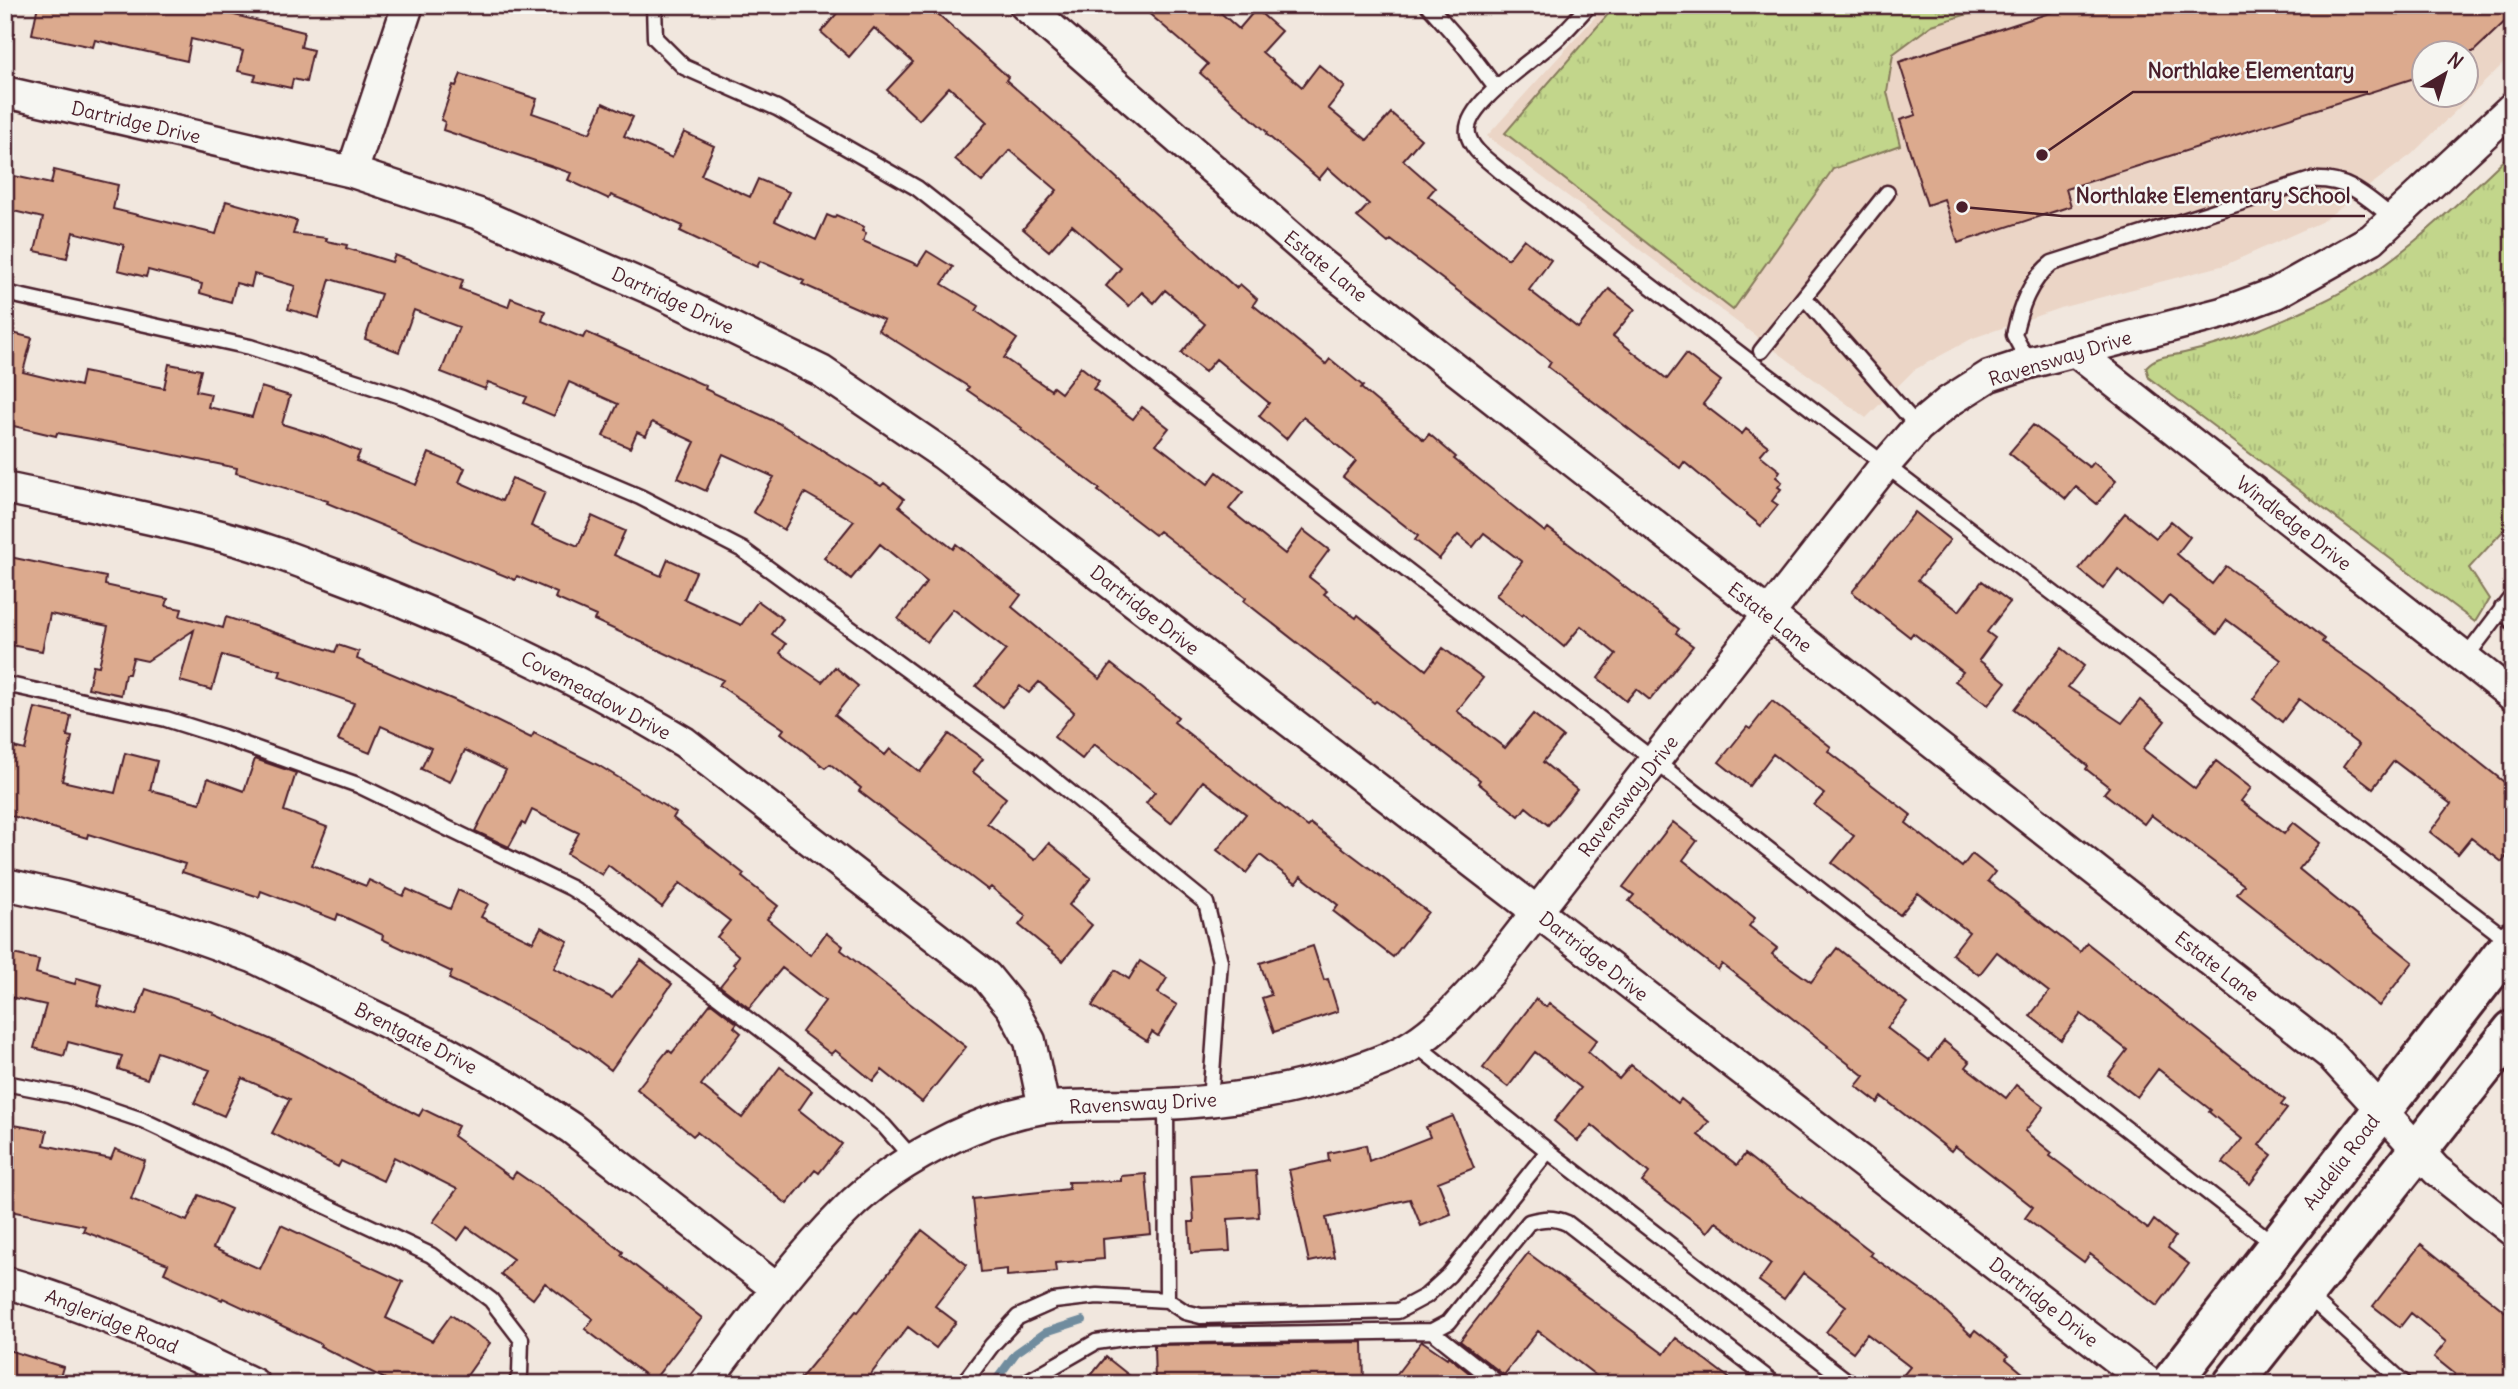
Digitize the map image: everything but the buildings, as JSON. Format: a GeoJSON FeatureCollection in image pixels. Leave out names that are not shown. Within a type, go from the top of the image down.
{"type":"FeatureCollection","features":[{"type":"Feature","properties":{"kind":"main road","name":"Audelia Road"},"geometry":{"type":"LineString","coordinates":[[2170,1384],[2512,942]]}},
{"type":"Feature","properties":{"kind":"main road"},"geometry":{"type":"LineString","coordinates":[[2233,1384],[2513,1030]]}},
{"type":"Feature","properties":{"kind":"street","name":"Estate Lane"},"geometry":{"type":"LineString","coordinates":[[1025,5],[1319,262],[2331,1055],[2436,1170],[2513,1231]]}},
{"type":"Feature","properties":{"kind":"street"},"geometry":{"type":"LineString","coordinates":[[352,173],[407,8]]}},
{"type":"Feature","properties":{"kind":"street","name":"Dartridge Drive"},"geometry":{"type":"LineString","coordinates":[[5,92],[352,173],[479,214],[658,292],[821,371],[943,454],[2150,1384]]}},
{"type":"Feature","properties":{"kind":"street","name":"Ravensway Drive"},"geometry":{"type":"LineString","coordinates":[[704,1384],[777,1289],[845,1211],[913,1159],[954,1136],[1011,1115],[1045,1108],[1210,1102],[1272,1092],[1332,1078],[1384,1060],[1415,1044],[1482,981],[1885,465],[1918,427],[1948,402],[1989,376],[2029,363],[2222,313],[2276,293],[2372,239],[2513,107]]}},
{"type":"Feature","properties":{"kind":"street","name":"Windledge Drive"},"geometry":{"type":"LineString","coordinates":[[2075,351],[2513,696]]}},
{"type":"Feature","properties":{"kind":"street","name":"Covemeadow Drive"},"geometry":{"type":"LineString","coordinates":[[5,488],[215,534],[302,562],[492,640],[654,724],[684,742],[986,976],[1012,1007],[1030,1041],[1045,1108]]}},
{"type":"Feature","properties":{"kind":"street","name":"Brentgate Drive"},"geometry":{"type":"LineString","coordinates":[[5,884],[160,924],[253,957],[445,1051],[510,1088],[571,1128],[777,1289]]}},
{"type":"Feature","properties":{"kind":"street","name":"Angleridge Road"},"geometry":{"type":"LineString","coordinates":[[5,1282],[57,1297],[167,1342],[254,1384]]}},
{"type":"Feature","properties":{"kind":"lane"},"geometry":{"type":"LineString","coordinates":[[654,5],[655,38],[684,67],[776,108],[917,188],[1183,398],[1655,761],[2277,1246]]}},
{"type":"Feature","properties":{"kind":"lane"},"geometry":{"type":"LineString","coordinates":[[1428,5],[1496,88]]}},
{"type":"Feature","properties":{"kind":"lane"},"geometry":{"type":"LineString","coordinates":[[1589,5],[1559,37],[1496,88],[1468,124],[1468,136],[1476,149],[1500,171],[2512,942]]}},
{"type":"Feature","properties":{"kind":"lane"},"geometry":{"type":"LineString","coordinates":[[2029,363],[2014,335],[2021,305],[2041,271],[2052,263],[2311,180],[2349,185],[2395,220]]}},
{"type":"Feature","properties":{"kind":"lane"},"geometry":{"type":"LineString","coordinates":[[1761,351],[1887,193]]}},
{"type":"Feature","properties":{"kind":"lane"},"geometry":{"type":"LineString","coordinates":[[5,293],[250,347],[404,397],[640,497],[743,550],[1029,759],[1206,903],[1220,961],[1210,1102]]}},
{"type":"Feature","properties":{"kind":"lane"},"geometry":{"type":"LineString","coordinates":[[1804,297],[1918,427]]}},
{"type":"Feature","properties":{"kind":"lane"},"geometry":{"type":"LineString","coordinates":[[2466,657],[2513,594]]}},
{"type":"Feature","properties":{"kind":"lane"},"geometry":{"type":"LineString","coordinates":[[2502,608],[2513,623]]}},
{"type":"Feature","properties":{"kind":"lane"},"geometry":{"type":"LineString","coordinates":[[5,684],[166,719],[358,785],[571,888],[597,904],[848,1096],[884,1126],[913,1159]]}},
{"type":"Feature","properties":{"kind":"lane"},"geometry":{"type":"LineString","coordinates":[[1415,1044],[1548,1151],[1851,1384]]}},
{"type":"Feature","properties":{"kind":"lane"},"geometry":{"type":"LineString","coordinates":[[5,1083],[68,1095],[142,1119],[431,1255],[491,1300],[521,1339],[520,1374],[516,1384]]}},
{"type":"Feature","properties":{"kind":"lane"},"geometry":{"type":"LineString","coordinates":[[1166,1104],[1167,1300]]}},
{"type":"Feature","properties":{"kind":"lane"},"geometry":{"type":"LineString","coordinates":[[962,1384],[1018,1317],[1054,1301],[1097,1296],[1167,1300],[1185,1312],[1201,1316],[1398,1311],[1426,1296],[1449,1275],[1548,1151]]}},
{"type":"Feature","properties":{"kind":"lane"},"geometry":{"type":"LineString","coordinates":[[1023,1384],[1096,1342],[1138,1336],[1432,1331],[1449,1322],[1529,1222],[1543,1218],[1567,1223],[1775,1384]]}},
{"type":"Feature","properties":{"kind":"lane"},"geometry":{"type":"LineString","coordinates":[[2304,1292],[2405,1384]]}},
{"type":"Feature","properties":{"kind":"lane"},"geometry":{"type":"LineString","coordinates":[[1432,1331],[1499,1384]]}},
{"type":"Feature","properties":{"kind":"shaded area"},"geometry":{"type":"Polygon","coordinates":[[[1606,5],[2513,5],[2513,54],[2480,87],[2480,38],[2410,38],[2410,108],[2458,108],[2412,154],[2321,222],[2225,265],[2060,308],[1973,338],[1914,370],[1866,418],[1487,136],[1606,5]]]}},
{"type":"Feature","properties":{"kind":"green space"},"geometry":{"type":"Polygon","coordinates":[[[1616,5],[1991,7],[1932,25],[1893,54],[1887,92],[1900,145],[1833,169],[1733,310],[1505,133],[1616,5]]]}},
{"type":"Feature","properties":{"kind":"green space"},"geometry":{"type":"Polygon","coordinates":[[[2513,151],[2513,352],[2503,403],[2513,405],[2513,520],[2469,568],[2489,599],[2475,622],[2149,378],[2146,367],[2159,358],[2202,349],[2253,332],[2347,289],[2422,235],[2513,151]]]}},
{"type":"Feature","properties":{"kind":"waterway"},"geometry":{"type":"LineString","coordinates":[[993,1384],[1016,1353],[1046,1332],[1083,1320]]}},
{"type":"Feature","properties":{"kind":"place","name":"Northlake Elementary"},"geometry":{"type":"Point","coordinates":[2042,155]}},
{"type":"Feature","properties":{"kind":"place","name":"Northlake Elementary School"},"geometry":{"type":"Point","coordinates":[1962,207]}}]}
